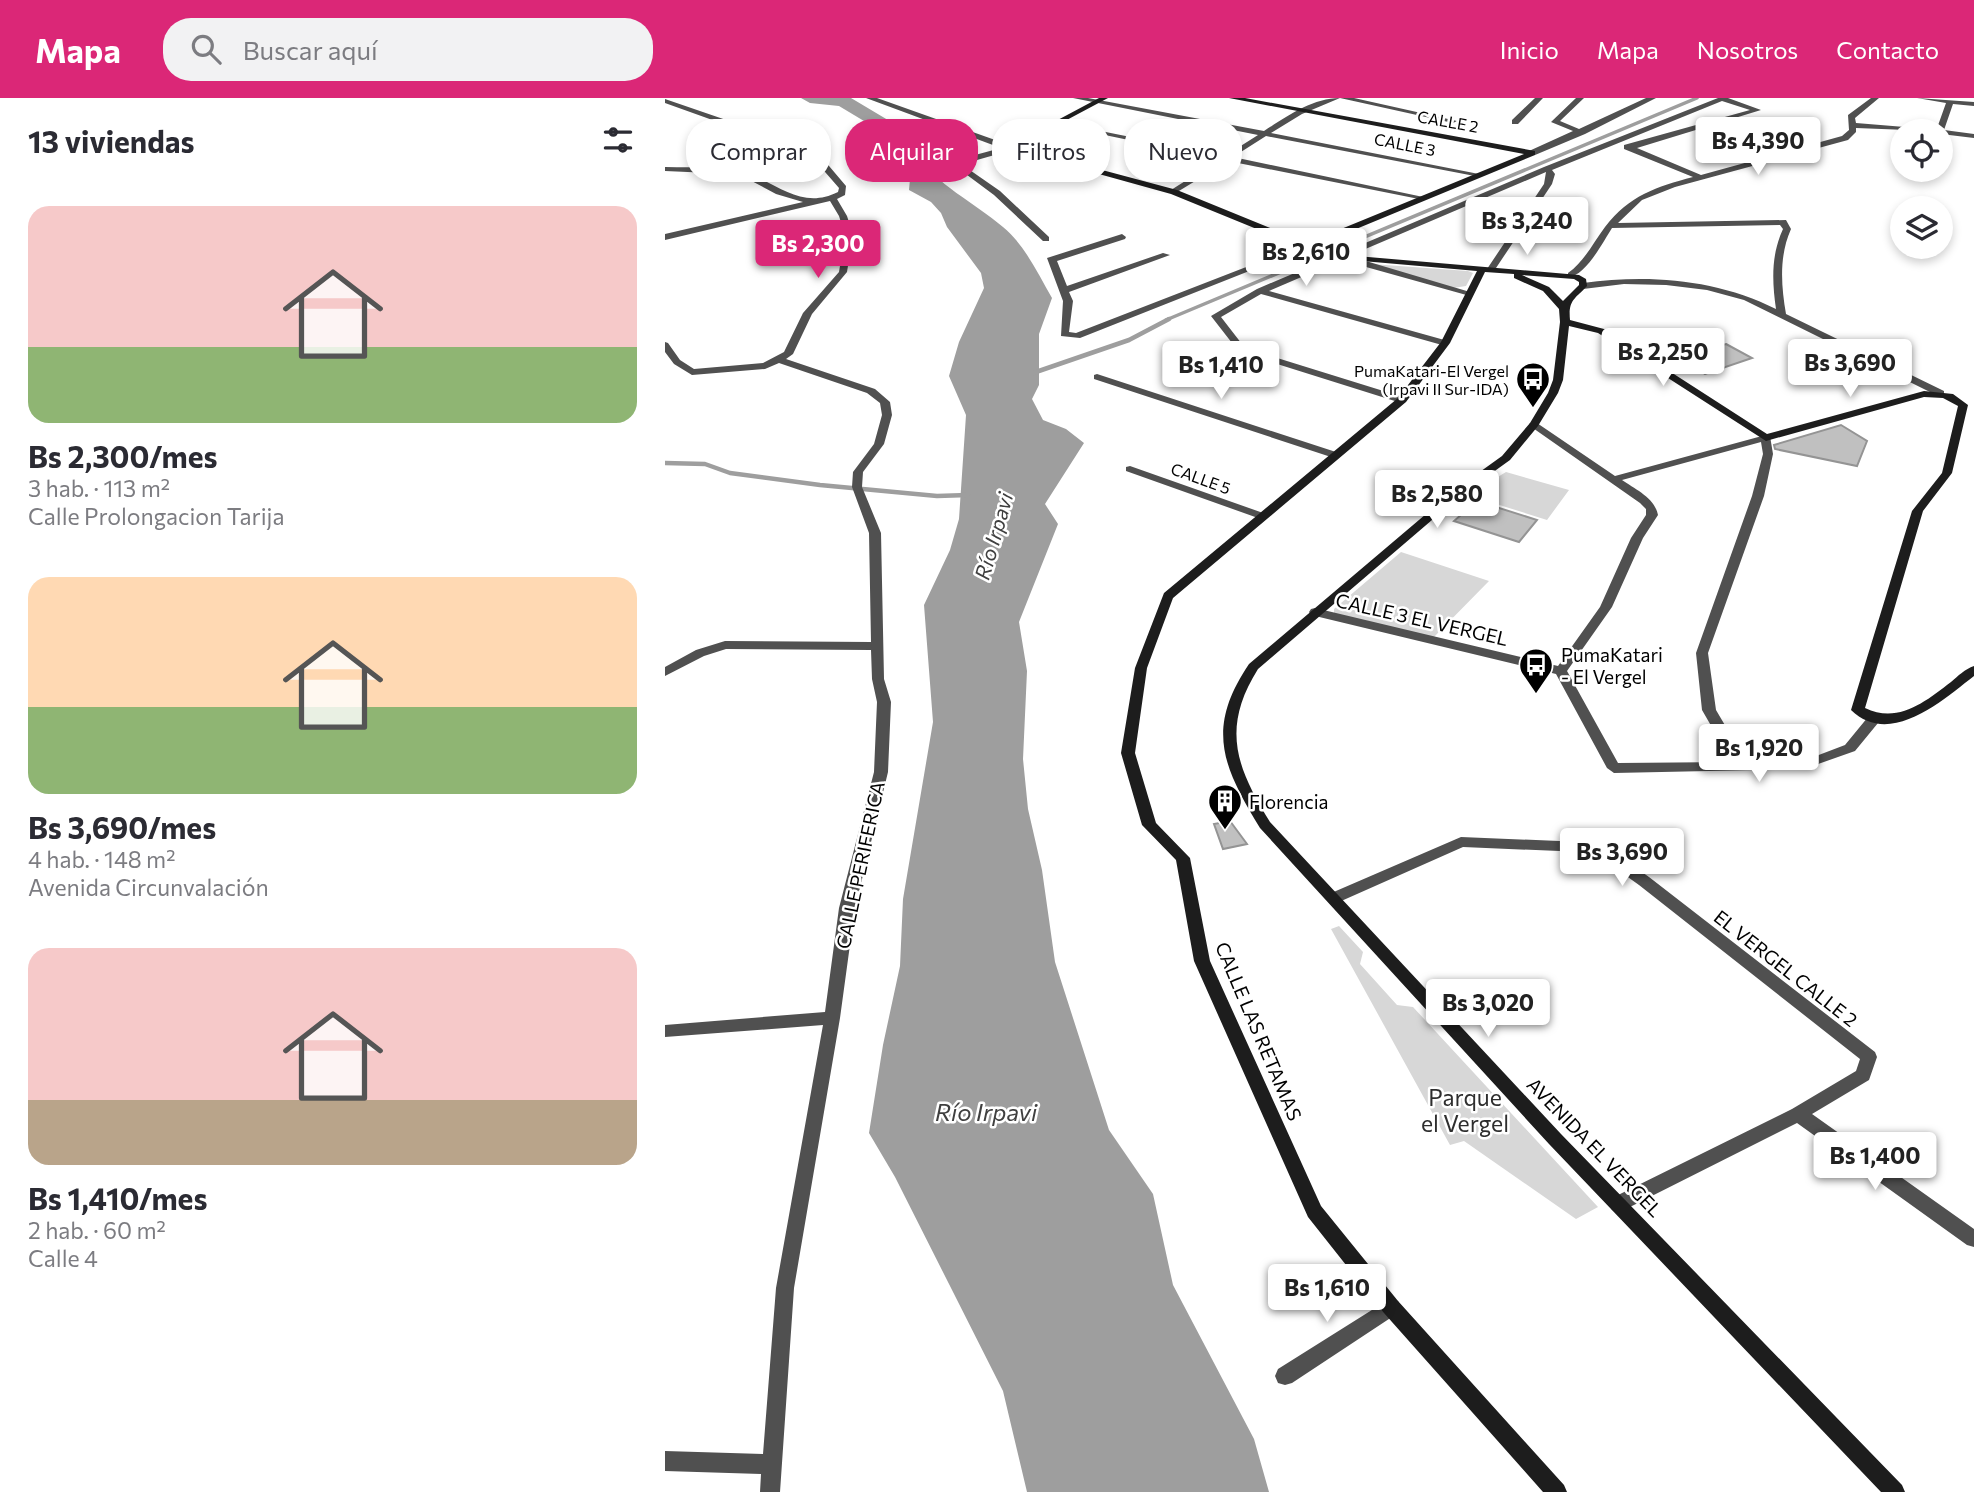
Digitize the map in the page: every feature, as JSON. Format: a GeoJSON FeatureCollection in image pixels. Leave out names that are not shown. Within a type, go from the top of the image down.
{"type":"FeatureCollection","features":[{"type":"Feature","properties":{"kind":"main road","name":"CALLE 2"},"geometry":{"type":"LineString","coordinates":[[1233,98],[1532,153]]}},
{"type":"Feature","properties":{"kind":"main road"},"geometry":{"type":"LineString","coordinates":[[1065,119],[1100,100]]}},
{"type":"Feature","properties":{"kind":"main road"},"geometry":{"type":"LineString","coordinates":[[1306,247],[1532,153]]}},
{"type":"Feature","properties":{"kind":"main road"},"geometry":{"type":"LineString","coordinates":[[1110,175],[1174,192],[1306,247],[1336,256],[1571,275],[1581,279],[1580,288],[1564,308],[1543,288],[1540,279],[1550,274]]}},
{"type":"Feature","properties":{"kind":"main road"},"geometry":{"type":"LineString","coordinates":[[1492,269],[1543,288],[1580,288]]}},
{"type":"Feature","properties":{"kind":"main road","name":"CALLE LAS RETAMAS"},"geometry":{"type":"LineString","coordinates":[[1492,269],[1467,294],[1445,343],[1402,400],[1168,596],[1141,668],[1128,752],[1149,825],[1183,858],[1202,961],[1314,1211],[1391,1307],[1557,1492]]}},
{"type":"Feature","properties":{"kind":"main road","name":"AVENIDA EL VERGEL"},"geometry":{"type":"LineString","coordinates":[[1564,308],[1565,322],[1558,380],[1534,424],[1495,467],[1455,494],[1253,667],[1241,683],[1232,703],[1228,731],[1231,758],[1245,793],[1265,825],[1618,1203],[1895,1492]]}},
{"type":"Feature","properties":{"kind":"main road"},"geometry":{"type":"LineString","coordinates":[[1565,322],[1601,331],[1766,438],[1924,394],[1940,393],[1958,400],[1963,405],[1962,415],[1947,473],[1918,511],[1858,710],[1873,720],[1905,719],[1974,670]]}},
{"type":"Feature","properties":{"kind":"street"},"geometry":{"type":"LineString","coordinates":[[870,98],[992,142]]}},
{"type":"Feature","properties":{"kind":"street","name":"CALLE 3"},"geometry":{"type":"LineString","coordinates":[[1077,98],[1100,100],[1480,175]]}},
{"type":"Feature","properties":{"kind":"street"},"geometry":{"type":"LineString","coordinates":[[1242,149],[1304,111],[1336,98]]}},
{"type":"Feature","properties":{"kind":"street"},"geometry":{"type":"LineString","coordinates":[[1344,98],[1453,121]]}},
{"type":"Feature","properties":{"kind":"street"},"geometry":{"type":"LineString","coordinates":[[1515,122],[1539,98]]}},
{"type":"Feature","properties":{"kind":"street"},"geometry":{"type":"LineString","coordinates":[[1580,98],[1555,122],[1582,132]]}},
{"type":"Feature","properties":{"kind":"street"},"geometry":{"type":"LineString","coordinates":[[1532,153],[1652,98]]}},
{"type":"Feature","properties":{"kind":"street"},"geometry":{"type":"LineString","coordinates":[[1402,400],[1242,350],[1216,316],[1234,303],[1336,256],[1723,98],[1757,110],[1630,148]]}},
{"type":"Feature","properties":{"kind":"street"},"geometry":{"type":"LineString","coordinates":[[1571,275],[1580,269],[1610,226],[1639,198],[1700,177],[1845,138],[1853,130],[1851,117],[1875,98]]}},
{"type":"Feature","properties":{"kind":"street"},"geometry":{"type":"LineString","coordinates":[[1921,98],[1974,104]]}},
{"type":"Feature","properties":{"kind":"street"},"geometry":{"type":"LineString","coordinates":[[665,101],[778,139],[815,155],[843,188],[842,193],[832,198],[665,237]]}},
{"type":"Feature","properties":{"kind":"street"},"geometry":{"type":"LineString","coordinates":[[1944,119],[1950,102]]}},
{"type":"Feature","properties":{"kind":"street"},"geometry":{"type":"LineString","coordinates":[[1852,125],[1890,128]]}},
{"type":"Feature","properties":{"kind":"street"},"geometry":{"type":"LineString","coordinates":[[1953,134],[1974,136]]}},
{"type":"Feature","properties":{"kind":"street"},"geometry":{"type":"LineString","coordinates":[[1615,142],[1700,177]]}},
{"type":"Feature","properties":{"kind":"street"},"geometry":{"type":"LineString","coordinates":[[992,153],[967,160],[959,166],[997,192],[1046,239]]}},
{"type":"Feature","properties":{"kind":"street"},"geometry":{"type":"LineString","coordinates":[[1242,161],[1424,198]]}},
{"type":"Feature","properties":{"kind":"street"},"geometry":{"type":"LineString","coordinates":[[665,169],[733,172],[749,176],[779,192],[814,202]]}},
{"type":"Feature","properties":{"kind":"street"},"geometry":{"type":"LineString","coordinates":[[1492,269],[1548,184],[1551,174],[1547,169]]}},
{"type":"Feature","properties":{"kind":"street"},"geometry":{"type":"LineString","coordinates":[[1174,192],[1190,182]]}},
{"type":"Feature","properties":{"kind":"street"},"geometry":{"type":"LineString","coordinates":[[665,345],[677,362],[692,372],[741,369],[780,360],[788,354],[808,313],[843,272],[849,235],[843,216],[832,198]]}},
{"type":"Feature","properties":{"kind":"street"},"geometry":{"type":"LineString","coordinates":[[1610,226],[1783,222],[1787,229],[1782,238],[1777,291],[1782,316]]}},
{"type":"Feature","properties":{"kind":"street"},"geometry":{"type":"LineString","coordinates":[[1122,237],[1051,259],[1067,301],[1064,334],[1077,336],[1306,247]]}},
{"type":"Feature","properties":{"kind":"street"},"geometry":{"type":"LineString","coordinates":[[1065,290],[1166,255]]}},
{"type":"Feature","properties":{"kind":"street"},"geometry":{"type":"LineString","coordinates":[[1336,256],[1467,294]]}},
{"type":"Feature","properties":{"kind":"street"},"geometry":{"type":"LineString","coordinates":[[1580,288],[1605,282],[1664,282],[1725,291],[1940,393]]}},
{"type":"Feature","properties":{"kind":"street"},"geometry":{"type":"LineString","coordinates":[[1260,291],[1445,343]]}},
{"type":"Feature","properties":{"kind":"street","name":"CALLE PERIFERICA"},"geometry":{"type":"LineString","coordinates":[[769,1492],[785,1288],[832,1018],[847,908],[881,772],[884,702],[878,679],[875,533],[857,487],[858,472],[879,444],[887,415],[885,402],[871,391],[780,360]]}},
{"type":"Feature","properties":{"kind":"street"},"geometry":{"type":"LineString","coordinates":[[1097,377],[1335,455]]}},
{"type":"Feature","properties":{"kind":"street"},"geometry":{"type":"LineString","coordinates":[[1534,424],[1644,501],[1652,515],[1637,538],[1606,607],[1561,671],[1614,768],[1804,765],[1850,748],[1873,720]]}},
{"type":"Feature","properties":{"kind":"street"},"geometry":{"type":"LineString","coordinates":[[1615,479],[1766,438],[1768,454],[1758,496],[1702,653],[1709,710],[1742,767]]}},
{"type":"Feature","properties":{"kind":"street","name":"CALLE 5"},"geometry":{"type":"LineString","coordinates":[[1130,469],[1262,516]]}},
{"type":"Feature","properties":{"kind":"street","name":"CALLE 3 EL VERGEL"},"geometry":{"type":"LineString","coordinates":[[1315,612],[1561,671]]}},
{"type":"Feature","properties":{"kind":"street"},"geometry":{"type":"LineString","coordinates":[[665,672],[700,653],[725,645],[877,646]]}},
{"type":"Feature","properties":{"kind":"street","name":"EL VERGEL CALLE 2"},"geometry":{"type":"LineString","coordinates":[[1334,898],[1461,842],[1583,847],[1601,851],[1644,881],[1869,1057],[1863,1075],[1798,1114]]}},
{"type":"Feature","properties":{"kind":"street"},"geometry":{"type":"LineString","coordinates":[[665,1031],[832,1018]]}},
{"type":"Feature","properties":{"kind":"street"},"geometry":{"type":"LineString","coordinates":[[1618,1203],[1798,1114],[1974,1239]]}},
{"type":"Feature","properties":{"kind":"street"},"geometry":{"type":"LineString","coordinates":[[1285,1376],[1391,1307]]}},
{"type":"Feature","properties":{"kind":"street"},"geometry":{"type":"LineString","coordinates":[[665,1461],[771,1464]]}},
{"type":"Feature","properties":{"kind":"green space"},"geometry":{"type":"Polygon","coordinates":[[[1371,264],[1473,273],[1466,286],[1453,288],[1371,264]]]}},
{"type":"Feature","properties":{"kind":"green space"},"geometry":{"type":"Polygon","coordinates":[[[1506,472],[1569,490],[1547,520],[1468,495],[1506,472]]]}},
{"type":"Feature","properties":{"kind":"green space"},"geometry":{"type":"Polygon","coordinates":[[[1401,552],[1489,581],[1434,637],[1334,614],[1334,609],[1401,552]]]}},
{"type":"Feature","properties":{"kind":"green space","name":"Parque el Vergel"},"geometry":{"type":"Polygon","coordinates":[[[1339,926],[1363,952],[1360,964],[1397,1005],[1413,1007],[1598,1207],[1576,1219],[1464,1141],[1450,1145],[1331,929],[1339,926]]]}},
{"type":"Feature","properties":{"kind":"water","name":"Río Irpavi"},"geometry":{"type":"Polygon","coordinates":[[[910,182],[943,182],[992,218],[1018,242],[1052,298],[1039,334],[1039,385],[1032,399],[1043,420],[1066,429],[1084,443],[1045,504],[1058,524],[1019,622],[1027,671],[1023,759],[1028,809],[1042,870],[1055,962],[1109,1130],[1153,1194],[1173,1285],[1254,1439],[1269,1492],[1027,1492],[1003,1391],[895,1177],[869,1133],[883,1045],[900,966],[903,899],[933,722],[924,605],[950,550],[959,519],[966,415],[949,376],[959,342],[984,288],[981,273],[947,227],[941,213],[931,202],[909,190],[910,182]]]}},
{"type":"Feature","properties":{"kind":"building"},"geometry":{"type":"Polygon","coordinates":[[[1726,344],[1752,358],[1705,374],[1679,359],[1726,344]]]}},
{"type":"Feature","properties":{"kind":"building"},"geometry":{"type":"Polygon","coordinates":[[[1841,425],[1867,441],[1857,466],[1775,449],[1774,445],[1841,425]]]}},
{"type":"Feature","properties":{"kind":"building"},"geometry":{"type":"Polygon","coordinates":[[[1477,501],[1537,520],[1519,542],[1454,521],[1477,501]]]}},
{"type":"Feature","properties":{"kind":"building","name":"Florencia"},"geometry":{"type":"Polygon","coordinates":[[[1230,821],[1247,844],[1223,849],[1214,824],[1230,821]]]}},
{"type":"Feature","properties":{"kind":"waterway","name":"Río Irpavi"},"geometry":{"type":"LineString","coordinates":[[810,98],[843,101],[896,133],[921,179],[938,191]]}},
{"type":"Feature","properties":{"kind":"waterway"},"geometry":{"type":"LineString","coordinates":[[1166,320],[1697,98]]}},
{"type":"Feature","properties":{"kind":"waterway"},"geometry":{"type":"LineString","coordinates":[[1033,373],[1129,340],[1169,319]]}},
{"type":"Feature","properties":{"kind":"waterway"},"geometry":{"type":"LineString","coordinates":[[665,463],[705,464],[730,473],[820,485],[937,496],[968,495]]}},
{"type":"Feature","properties":{"kind":"place","name":"PumaKatari-El Vergel (Irpavi II Sur-IDA)"},"geometry":{"type":"Point","coordinates":[1533,409]}},
{"type":"Feature","properties":{"kind":"place","name":"PumaKatari - El Vergel"},"geometry":{"type":"Point","coordinates":[1536,695]}},
{"type":"Feature","properties":{"kind":"place","name":"Florencia"},"geometry":{"type":"Point","coordinates":[1225,831]}}]}
